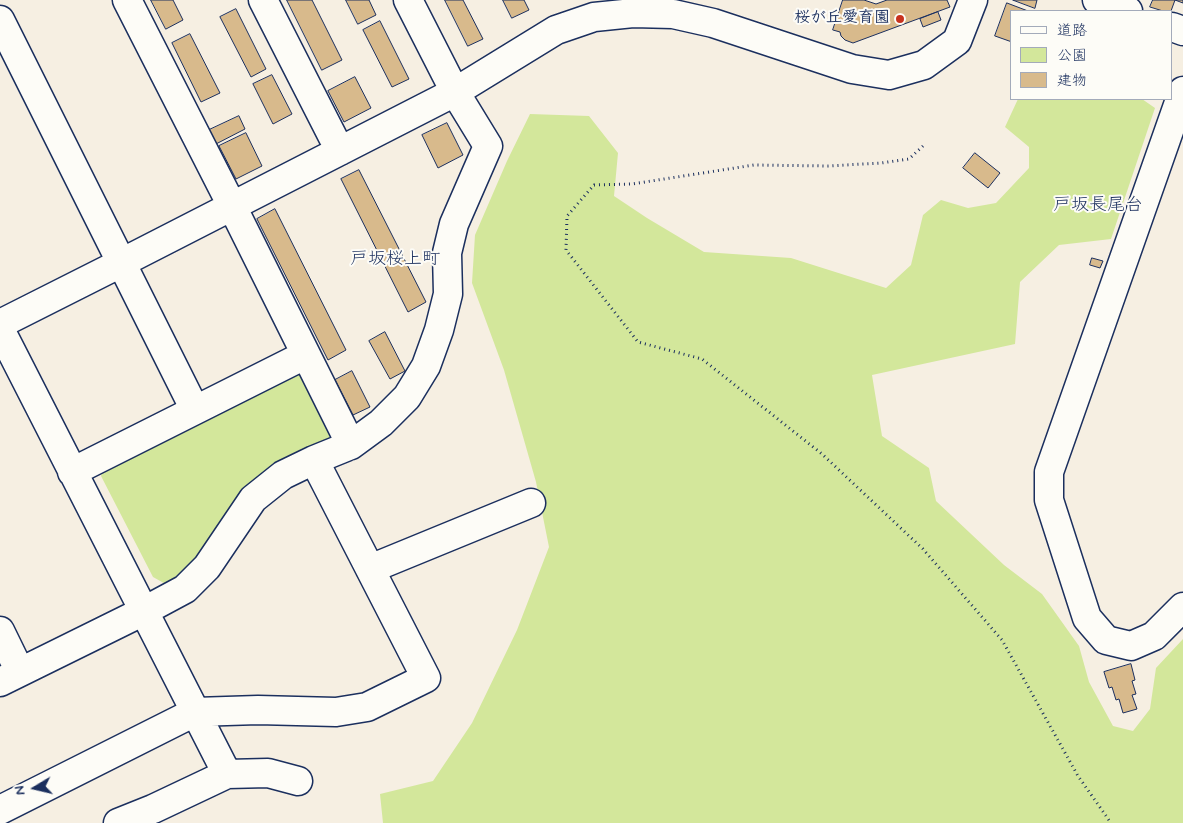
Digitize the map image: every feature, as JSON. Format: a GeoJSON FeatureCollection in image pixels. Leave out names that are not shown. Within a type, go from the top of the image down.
{"type":"FeatureCollection","features":[{"type":"Feature","properties":{"kind":"street"},"geometry":{"type":"LineString","coordinates":[[126,0],[232,206],[350,445]]}},
{"type":"Feature","properties":{"kind":"street"},"geometry":{"type":"LineString","coordinates":[[263,0],[340,151]]}},
{"type":"Feature","properties":{"kind":"street"},"geometry":{"type":"LineString","coordinates":[[0,632],[10,677],[185,589],[207,567],[253,499],[283,475],[350,445],[381,423],[407,397],[426,366],[439,330],[448,294],[448,253],[454,224],[488,146],[455,92],[408,0]]}},
{"type":"Feature","properties":{"kind":"street"},"geometry":{"type":"LineString","coordinates":[[0,324],[455,92],[556,30],[594,17],[633,13],[673,14],[713,23],[852,69],[889,75],[924,65],[957,41],[973,0]]}},
{"type":"Feature","properties":{"kind":"street"},"geometry":{"type":"LineString","coordinates":[[1097,0],[1125,10]]}},
{"type":"Feature","properties":{"kind":"street"},"geometry":{"type":"LineString","coordinates":[[0,20],[195,410]]}},
{"type":"Feature","properties":{"kind":"street"},"geometry":{"type":"LineString","coordinates":[[1183,91],[1049,472],[1049,500],[1087,618],[1106,640],[1131,646],[1154,636],[1183,607]]}},
{"type":"Feature","properties":{"kind":"street"},"geometry":{"type":"LineString","coordinates":[[0,329],[226,774]]}},
{"type":"Feature","properties":{"kind":"street"},"geometry":{"type":"LineString","coordinates":[[72,472],[305,355]]}},
{"type":"Feature","properties":{"kind":"street"},"geometry":{"type":"LineString","coordinates":[[0,810],[195,712],[258,710],[336,712],[366,707],[426,678],[314,460]]}},
{"type":"Feature","properties":{"kind":"street"},"geometry":{"type":"LineString","coordinates":[[370,569],[532,503]]}},
{"type":"Feature","properties":{"kind":"street"},"geometry":{"type":"LineString","coordinates":[[118,823],[161,816],[226,774],[268,773],[298,781]]}},
{"type":"Feature","properties":{"kind":"path"},"geometry":{"type":"LineString","coordinates":[[923,146],[910,159],[881,163],[828,166],[754,165],[632,184],[594,185],[567,216],[566,250],[638,342],[702,359],[822,454],[923,549],[1002,640],[1078,776],[1111,823]]}},
{"type":"Feature","properties":{"kind":"green space"},"geometry":{"type":"Polygon","coordinates":[[[1018,100],[1143,100],[1155,108],[1111,239],[1059,245],[1020,282],[1015,344],[872,375],[882,436],[929,468],[936,501],[1004,565],[1042,594],[1079,646],[1089,682],[1113,726],[1133,731],[1150,709],[1156,668],[1183,639],[1183,823],[383,823],[380,794],[433,781],[472,723],[517,630],[549,547],[536,482],[504,370],[472,283],[475,235],[530,114],[589,116],[618,153],[614,196],[704,252],[791,258],[886,288],[911,265],[923,215],[941,200],[968,208],[996,203],[1029,168],[1029,147],[1005,127],[1018,100]]]}},
{"type":"Feature","properties":{"kind":"green space"},"geometry":{"type":"Polygon","coordinates":[[[295,368],[307,371],[335,429],[332,441],[211,545],[171,587],[153,577],[101,476],[105,464],[295,368]]]}},
{"type":"Feature","properties":{"kind":"building"},"geometry":{"type":"Polygon","coordinates":[[[151,0],[173,0],[183,20],[166,29],[151,0]]]}},
{"type":"Feature","properties":{"kind":"building"},"geometry":{"type":"Polygon","coordinates":[[[287,0],[312,0],[342,60],[322,70],[287,0]]]}},
{"type":"Feature","properties":{"kind":"building"},"geometry":{"type":"Polygon","coordinates":[[[346,0],[369,0],[376,15],[358,24],[346,0]]]}},
{"type":"Feature","properties":{"kind":"building"},"geometry":{"type":"Polygon","coordinates":[[[445,0],[463,0],[483,39],[468,46],[445,0]]]}},
{"type":"Feature","properties":{"kind":"building"},"geometry":{"type":"Polygon","coordinates":[[[503,0],[524,0],[529,10],[512,18],[503,0]]]}},
{"type":"Feature","properties":{"kind":"building"},"geometry":{"type":"Polygon","coordinates":[[[843,0],[864,0],[876,4],[887,0],[947,0],[950,7],[853,43],[845,40],[840,32],[833,30],[843,0]]]}},
{"type":"Feature","properties":{"kind":"building"},"geometry":{"type":"Polygon","coordinates":[[[1013,0],[1037,0],[1035,8],[1013,0]]]}},
{"type":"Feature","properties":{"kind":"building"},"geometry":{"type":"Polygon","coordinates":[[[1153,0],[1175,0],[1171,10],[1160,10],[1150,7],[1153,0]]]}},
{"type":"Feature","properties":{"kind":"building"},"geometry":{"type":"Polygon","coordinates":[[[1007,3],[1025,10],[1010,10],[1010,41],[995,36],[1007,3]]]}},
{"type":"Feature","properties":{"kind":"building"},"geometry":{"type":"Polygon","coordinates":[[[236,9],[266,69],[251,77],[220,17],[236,9]]]}},
{"type":"Feature","properties":{"kind":"building"},"geometry":{"type":"Polygon","coordinates":[[[938,12],[941,20],[923,27],[920,19],[938,12]]]}},
{"type":"Feature","properties":{"kind":"building"},"geometry":{"type":"Polygon","coordinates":[[[380,21],[409,79],[392,87],[363,30],[380,21]]]}},
{"type":"Feature","properties":{"kind":"building"},"geometry":{"type":"Polygon","coordinates":[[[190,34],[220,93],[201,102],[172,43],[190,34]]]}},
{"type":"Feature","properties":{"kind":"building"},"geometry":{"type":"Polygon","coordinates":[[[272,75],[292,114],[273,124],[253,84],[272,75]]]}},
{"type":"Feature","properties":{"kind":"building"},"geometry":{"type":"Polygon","coordinates":[[[355,77],[371,108],[344,122],[328,91],[355,77]]]}},
{"type":"Feature","properties":{"kind":"building"},"geometry":{"type":"Polygon","coordinates":[[[239,116],[245,129],[214,145],[207,131],[239,116]]]}},
{"type":"Feature","properties":{"kind":"building"},"geometry":{"type":"Polygon","coordinates":[[[447,123],[463,155],[438,168],[422,135],[447,123]]]}},
{"type":"Feature","properties":{"kind":"building"},"geometry":{"type":"Polygon","coordinates":[[[246,133],[262,166],[236,179],[219,146],[246,133]]]}},
{"type":"Feature","properties":{"kind":"building"},"geometry":{"type":"Polygon","coordinates":[[[975,153],[1000,173],[988,188],[963,168],[975,153]]]}},
{"type":"Feature","properties":{"kind":"building"},"geometry":{"type":"Polygon","coordinates":[[[359,170],[426,302],[408,312],[341,179],[359,170]]]}},
{"type":"Feature","properties":{"kind":"building"},"geometry":{"type":"Polygon","coordinates":[[[275,209],[346,350],[328,360],[257,219],[275,209]]]}},
{"type":"Feature","properties":{"kind":"building"},"geometry":{"type":"Polygon","coordinates":[[[1092,258],[1103,261],[1100,268],[1090,265],[1092,258]]]}},
{"type":"Feature","properties":{"kind":"building"},"geometry":{"type":"Polygon","coordinates":[[[385,332],[405,371],[390,379],[369,341],[385,332]]]}},
{"type":"Feature","properties":{"kind":"building"},"geometry":{"type":"Polygon","coordinates":[[[352,371],[370,407],[353,415],[335,380],[352,371]]]}},
{"type":"Feature","properties":{"kind":"building"},"geometry":{"type":"Polygon","coordinates":[[[1131,664],[1135,680],[1132,681],[1136,694],[1132,695],[1137,709],[1123,713],[1119,699],[1116,700],[1112,687],[1109,688],[1104,672],[1131,664]]]}},
{"type":"Feature","properties":{"kind":"place","name":"桜が丘愛育園"},"geometry":{"type":"Point","coordinates":[900,19]}},
{"type":"Feature","properties":{"kind":"district","name":"戸坂長尾台"},"geometry":{"type":"Point","coordinates":[1098,206]}},
{"type":"Feature","properties":{"kind":"district","name":"戸坂桜上町"},"geometry":{"type":"Point","coordinates":[395,260]}}]}
